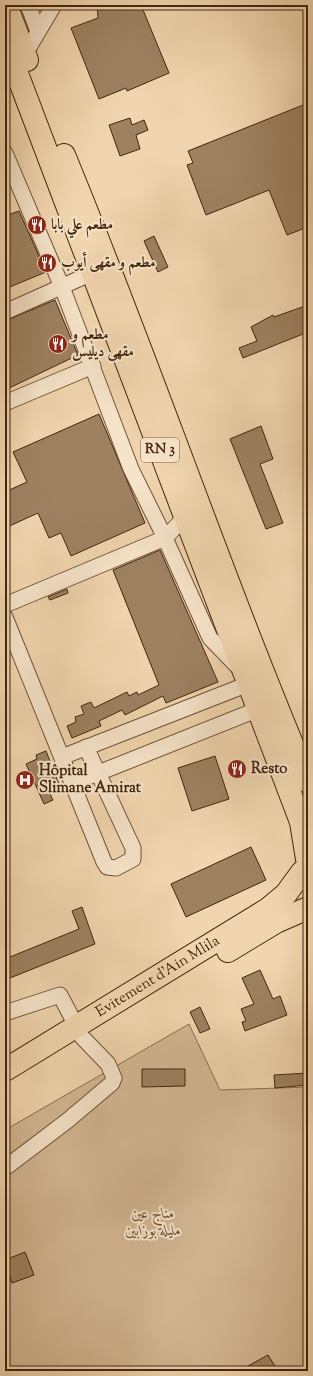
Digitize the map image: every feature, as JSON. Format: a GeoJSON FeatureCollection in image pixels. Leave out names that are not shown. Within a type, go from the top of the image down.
{"type":"FeatureCollection","features":[{"type":"Feature","properties":{"kind":"highway","name":"RN 3"},"geometry":{"type":"LineString","coordinates":[[6,5],[12,55],[102,269],[253,679],[259,708],[301,822],[306,863]]}},
{"type":"Feature","properties":{"kind":"highway","name":"RN 3"},"geometry":{"type":"LineString","coordinates":[[102,269],[186,516],[253,679],[308,782]]}},
{"type":"Feature","properties":{"kind":"highway"},"geometry":{"type":"LineString","coordinates":[[306,863],[303,882],[308,894]]}},
{"type":"Feature","properties":{"kind":"highway","name":"Evitement d'Ain Mlila"},"geometry":{"type":"LineString","coordinates":[[5,1083],[79,1032],[268,909],[286,894],[306,863]]}},
{"type":"Feature","properties":{"kind":"highway","name":"Evitement d'Ain Mlila"},"geometry":{"type":"LineString","coordinates":[[5,1070],[79,1032],[276,922],[308,908]]}},
{"type":"Feature","properties":{"kind":"highway"},"geometry":{"type":"LineString","coordinates":[[276,922],[289,922],[308,925]]}},
{"type":"Feature","properties":{"kind":"street"},"geometry":{"type":"LineString","coordinates":[[28,5],[38,30]]}},
{"type":"Feature","properties":{"kind":"street"},"geometry":{"type":"LineString","coordinates":[[12,55],[38,30],[54,5]]}},
{"type":"Feature","properties":{"kind":"street"},"geometry":{"type":"LineString","coordinates":[[5,153],[62,287],[131,469],[165,538],[210,638],[253,679],[62,757]]}},
{"type":"Feature","properties":{"kind":"street"},"geometry":{"type":"LineString","coordinates":[[5,312],[102,269]]}},
{"type":"Feature","properties":{"kind":"street"},"geometry":{"type":"LineString","coordinates":[[5,402],[93,366]]}},
{"type":"Feature","properties":{"kind":"street"},"geometry":{"type":"LineString","coordinates":[[5,605],[165,538],[186,516]]}},
{"type":"Feature","properties":{"kind":"street"},"geometry":{"type":"LineString","coordinates":[[5,617],[104,862],[107,867],[116,868],[133,859],[133,848],[86,747]]}},
{"type":"Feature","properties":{"kind":"street"},"geometry":{"type":"LineString","coordinates":[[73,783],[259,708]]}},
{"type":"Feature","properties":{"kind":"street"},"geometry":{"type":"LineString","coordinates":[[5,1013],[60,996],[79,1032],[108,1064],[114,1078],[112,1083],[68,1121],[5,1168]]}},
{"type":"Feature","properties":{"kind":"green space","name":"مناج عين مليلة بوزابين"},"geometry":{"type":"Polygon","coordinates":[[[189,1024],[220,1090],[308,1087],[308,1371],[5,1371],[5,1130],[189,1024]]]}},
{"type":"Feature","properties":{"kind":"building"},"geometry":{"type":"Polygon","coordinates":[[[97,5],[141,5],[169,73],[127,91],[126,88],[99,99],[71,28],[98,18],[97,5]]]}},
{"type":"Feature","properties":{"kind":"building"},"geometry":{"type":"Polygon","coordinates":[[[308,103],[308,227],[287,235],[269,190],[206,215],[187,165],[193,163],[188,151],[308,103]]]}},
{"type":"Feature","properties":{"kind":"building"},"geometry":{"type":"Polygon","coordinates":[[[130,118],[132,125],[144,120],[148,130],[136,135],[140,149],[120,156],[109,125],[130,118]]]}},
{"type":"Feature","properties":{"kind":"building"},"geometry":{"type":"Polygon","coordinates":[[[19,211],[46,272],[5,289],[5,216],[19,211]]]}},
{"type":"Feature","properties":{"kind":"building"},"geometry":{"type":"Polygon","coordinates":[[[154,236],[168,267],[158,272],[144,241],[154,236]]]}},
{"type":"Feature","properties":{"kind":"building","name":"مطعم و مقهى ديليس"},"geometry":{"type":"Polygon","coordinates":[[[55,300],[78,355],[5,390],[5,321],[55,300]]]}},
{"type":"Feature","properties":{"kind":"building"},"geometry":{"type":"Polygon","coordinates":[[[308,305],[308,332],[243,358],[239,348],[257,341],[251,327],[273,315],[274,317],[308,305]]]}},
{"type":"Feature","properties":{"kind":"building"},"geometry":{"type":"Polygon","coordinates":[[[99,414],[145,523],[71,556],[61,533],[49,538],[38,513],[5,528],[5,492],[27,482],[13,452],[99,414]]]}},
{"type":"Feature","properties":{"kind":"building"},"geometry":{"type":"Polygon","coordinates":[[[261,426],[273,459],[260,464],[283,523],[266,529],[230,439],[261,426]]]}},
{"type":"Feature","properties":{"kind":"building"},"geometry":{"type":"Polygon","coordinates":[[[160,550],[218,682],[166,703],[163,696],[125,715],[122,710],[99,721],[101,726],[72,738],[67,726],[76,722],[75,717],[84,714],[81,706],[91,702],[94,708],[127,692],[129,696],[137,692],[138,695],[159,685],[113,570],[160,550]]]}},
{"type":"Feature","properties":{"kind":"building"},"geometry":{"type":"Polygon","coordinates":[[[67,589],[68,593],[50,600],[48,597],[67,589]]]}},
{"type":"Feature","properties":{"kind":"building"},"geometry":{"type":"Polygon","coordinates":[[[46,751],[61,789],[50,794],[53,800],[44,804],[26,764],[37,759],[36,755],[46,751]]]}},
{"type":"Feature","properties":{"kind":"building"},"geometry":{"type":"Polygon","coordinates":[[[215,756],[229,799],[192,811],[178,768],[215,756]]]}},
{"type":"Feature","properties":{"kind":"building"},"geometry":{"type":"Polygon","coordinates":[[[251,847],[266,880],[186,917],[171,884],[251,847]]]}},
{"type":"Feature","properties":{"kind":"building"},"geometry":{"type":"Polygon","coordinates":[[[82,907],[95,944],[5,980],[5,959],[79,929],[72,911],[82,907]]]}},
{"type":"Feature","properties":{"kind":"building"},"geometry":{"type":"Polygon","coordinates":[[[260,970],[273,999],[280,996],[287,1015],[245,1031],[242,1022],[246,1021],[241,1009],[254,1004],[242,978],[260,970]]]}},
{"type":"Feature","properties":{"kind":"building"},"geometry":{"type":"Polygon","coordinates":[[[200,1007],[210,1029],[200,1033],[190,1012],[200,1007]]]}},
{"type":"Feature","properties":{"kind":"building"},"geometry":{"type":"Polygon","coordinates":[[[142,1069],[185,1069],[185,1086],[142,1087],[142,1069]]]}},
{"type":"Feature","properties":{"kind":"building"},"geometry":{"type":"Polygon","coordinates":[[[308,1073],[308,1085],[275,1088],[274,1075],[308,1073]]]}},
{"type":"Feature","properties":{"kind":"building"},"geometry":{"type":"Polygon","coordinates":[[[25,1252],[34,1275],[12,1283],[5,1260],[25,1252]]]}},
{"type":"Feature","properties":{"kind":"building"},"geometry":{"type":"Polygon","coordinates":[[[268,1355],[278,1371],[239,1371],[268,1355]]]}},
{"type":"Feature","properties":{"kind":"place","name":"مطعم علي بابا"},"geometry":{"type":"Point","coordinates":[37,225]}},
{"type":"Feature","properties":{"kind":"place","name":"مطعم و مقهى أيوب"},"geometry":{"type":"Point","coordinates":[47,263]}},
{"type":"Feature","properties":{"kind":"place","name":"مطعم و مقهى ديليس"},"geometry":{"type":"Point","coordinates":[58,344]}},
{"type":"Feature","properties":{"kind":"place","name":"Resto"},"geometry":{"type":"Point","coordinates":[237,769]}},
{"type":"Feature","properties":{"kind":"place","name":"Hôpital Slimane Amirat"},"geometry":{"type":"Point","coordinates":[25,780]}}]}
